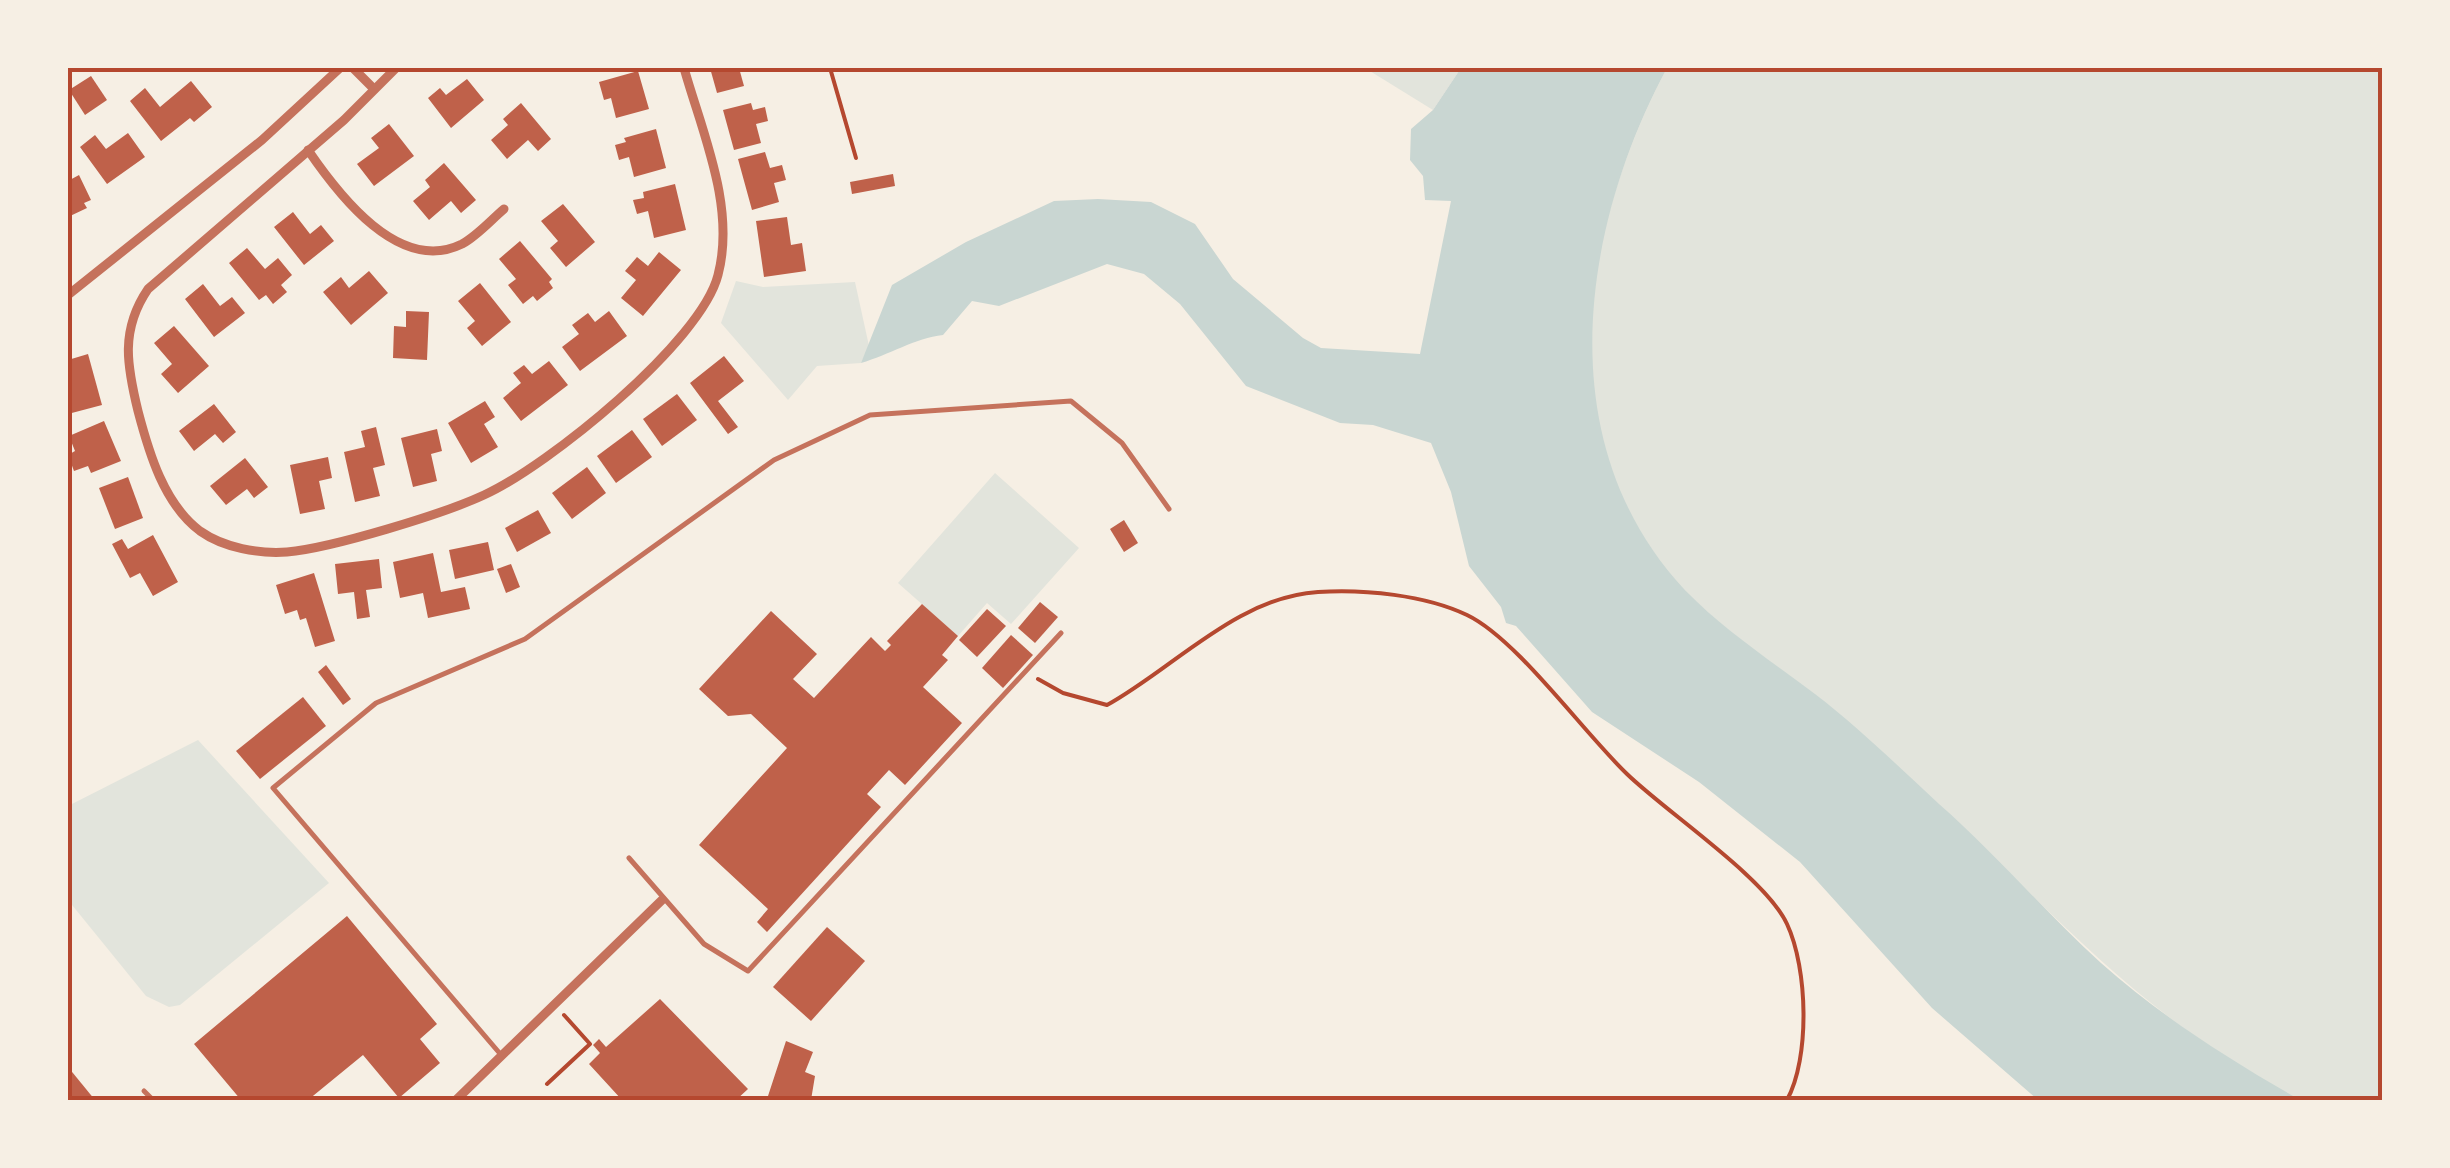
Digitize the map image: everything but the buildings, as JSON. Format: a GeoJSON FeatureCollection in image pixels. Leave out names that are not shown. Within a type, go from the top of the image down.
{"type":"FeatureCollection","features":[{"type":"Feature","properties":{"kind":"street"},"geometry":{"type":"LineString","coordinates":[[68,295],[262,140],[340,68]]}},
{"type":"Feature","properties":{"kind":"street"},"geometry":{"type":"LineString","coordinates":[[354,68],[374,89]]}},
{"type":"Feature","properties":{"kind":"street"},"geometry":{"type":"LineString","coordinates":[[396,68],[148,289],[134,310],[128,329],[126,360],[140,418],[170,494],[201,531],[250,550],[288,552],[450,508],[486,494],[531,469],[658,362],[702,311],[723,253],[724,220],[684,68]]}},
{"type":"Feature","properties":{"kind":"street"},"geometry":{"type":"LineString","coordinates":[[308,150],[328,180],[364,217],[399,243],[432,252],[462,244],[504,209]]}},
{"type":"Feature","properties":{"kind":"street"},"geometry":{"type":"LineString","coordinates":[[456,1100],[662,900]]}},
{"type":"Feature","properties":{"kind":"lane"},"geometry":{"type":"LineString","coordinates":[[502,1056],[273,788],[326,740],[376,704],[525,639],[774,460],[870,415],[1072,402],[1122,443],[1169,509]]}},
{"type":"Feature","properties":{"kind":"lane"},"geometry":{"type":"LineString","coordinates":[[629,858],[704,944],[748,971],[1061,633]]}},
{"type":"Feature","properties":{"kind":"lane"},"geometry":{"type":"LineString","coordinates":[[144,1091],[153,1100]]}},
{"type":"Feature","properties":{"kind":"path"},"geometry":{"type":"LineString","coordinates":[[830,68],[856,158]]}},
{"type":"Feature","properties":{"kind":"path"},"geometry":{"type":"LineString","coordinates":[[1025,672],[1063,693],[1107,705],[1210,635],[1287,598],[1319,592],[1380,596],[1426,601],[1467,615],[1497,634],[1628,775],[1731,864],[1786,923],[1797,967],[1805,1039],[1798,1080],[1787,1100]]}},
{"type":"Feature","properties":{"kind":"path"},"geometry":{"type":"LineString","coordinates":[[548,1084],[590,1044],[564,1015]]}},
{"type":"Feature","properties":{"kind":"shaded area"},"geometry":{"type":"Polygon","coordinates":[[[1365,68],[1461,68],[1433,110],[1365,68]]]}},
{"type":"Feature","properties":{"kind":"shaded area"},"geometry":{"type":"Polygon","coordinates":[[[1461,68],[1667,68],[1637,131],[1614,198],[1599,266],[1592,335],[1597,404],[1613,470],[1642,533],[1700,605],[1863,734],[2101,963],[2197,1037],[2300,1100],[2038,1100],[1932,1008],[1800,862],[1699,782],[1592,712],[1516,626],[1506,623],[1501,607],[1469,566],[1451,492],[1431,443],[1373,425],[1340,423],[1246,386],[1180,304],[1144,274],[1107,264],[999,306],[972,301],[943,335],[861,363],[892,285],[966,242],[1054,201],[1098,199],[1151,202],[1195,224],[1233,279],[1303,338],[1321,348],[1420,354],[1451,201],[1425,200],[1423,176],[1410,160],[1411,129],[1433,110],[1461,68]]]}},
{"type":"Feature","properties":{"kind":"shaded area"},"geometry":{"type":"Polygon","coordinates":[[[1667,68],[2382,68],[2382,1100],[2299,1100],[2198,1038],[2151,1003],[2063,926],[1937,803],[1835,711],[1715,619],[1653,551],[1618,491],[1597,426],[1590,375],[1591,321],[1609,214],[1625,163],[1667,68]]]}},
{"type":"Feature","properties":{"kind":"shaded area"},"geometry":{"type":"Polygon","coordinates":[[[736,281],[763,287],[855,282],[869,346],[861,363],[817,366],[788,400],[721,323],[736,281]]]}},
{"type":"Feature","properties":{"kind":"shaded area"},"geometry":{"type":"Polygon","coordinates":[[[995,473],[1079,548],[1011,624],[987,603],[958,636],[898,583],[995,473]]]}},
{"type":"Feature","properties":{"kind":"shaded area"},"geometry":{"type":"Polygon","coordinates":[[[198,740],[329,883],[180,1005],[169,1007],[146,996],[68,900],[68,806],[198,740]]]}}]}
